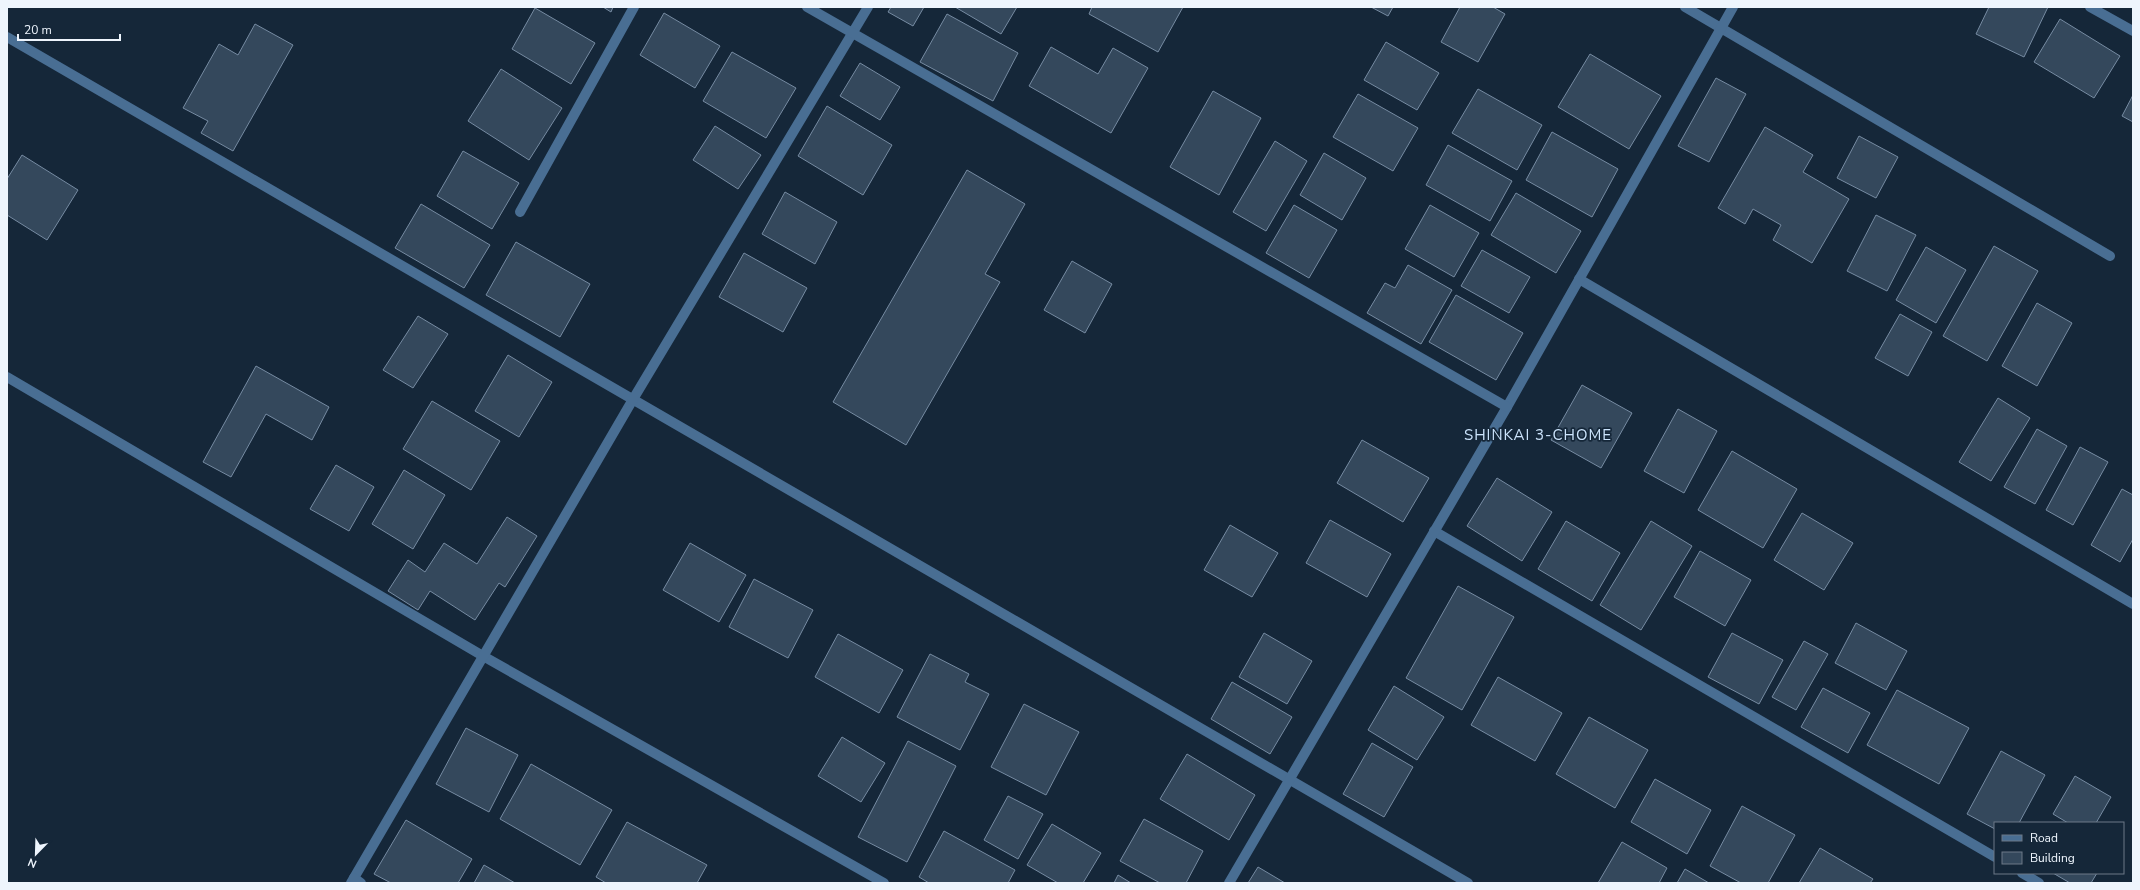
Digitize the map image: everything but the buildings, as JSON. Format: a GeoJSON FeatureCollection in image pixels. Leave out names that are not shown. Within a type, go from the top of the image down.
{"type":"FeatureCollection","features":[{"type":"Feature","properties":{"kind":"street"},"geometry":{"type":"LineString","coordinates":[[520,212],[634,7]]}},
{"type":"Feature","properties":{"kind":"street"},"geometry":{"type":"LineString","coordinates":[[807,7],[1507,407]]}},
{"type":"Feature","properties":{"kind":"street"},"geometry":{"type":"LineString","coordinates":[[355,881],[483,656],[632,401],[868,7]]}},
{"type":"Feature","properties":{"kind":"street"},"geometry":{"type":"LineString","coordinates":[[1685,7],[2110,256]]}},
{"type":"Feature","properties":{"kind":"street"},"geometry":{"type":"LineString","coordinates":[[1229,883],[1507,407],[1733,7]]}},
{"type":"Feature","properties":{"kind":"street"},"geometry":{"type":"LineString","coordinates":[[2090,7],[2133,31]]}},
{"type":"Feature","properties":{"kind":"street"},"geometry":{"type":"LineString","coordinates":[[7,38],[632,401],[1468,883]]}},
{"type":"Feature","properties":{"kind":"street"},"geometry":{"type":"LineString","coordinates":[[1579,279],[2133,604]]}},
{"type":"Feature","properties":{"kind":"street"},"geometry":{"type":"LineString","coordinates":[[7,377],[483,656],[884,883]]}},
{"type":"Feature","properties":{"kind":"street"},"geometry":{"type":"LineString","coordinates":[[1434,531],[1994,856]]}},
{"type":"Feature","properties":{"kind":"street"},"geometry":{"type":"LineString","coordinates":[[2024,874],[2039,883]]}},
{"type":"Feature","properties":{"kind":"district","name":"SHINKAI 3-CHOME"},"geometry":{"type":"Point","coordinates":[1538,435]}}]}
